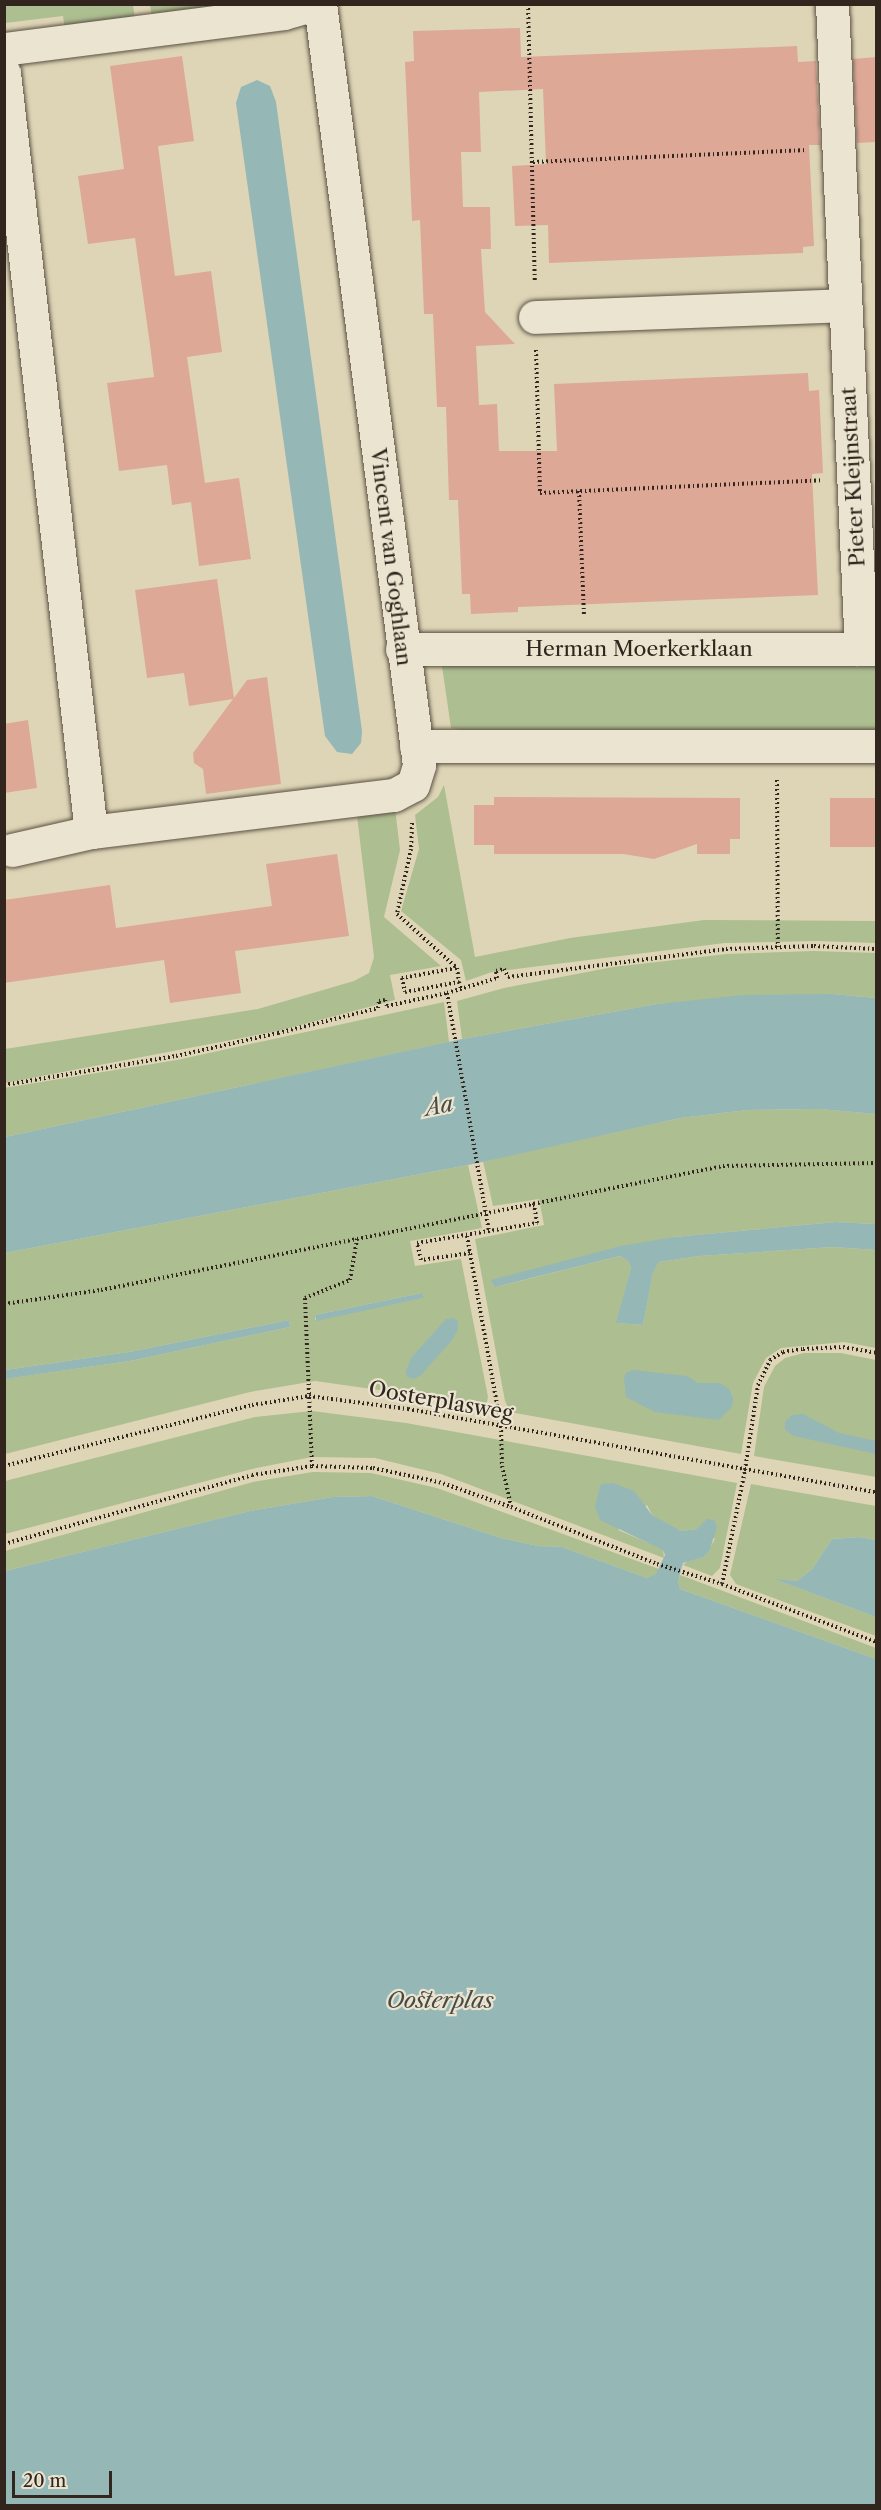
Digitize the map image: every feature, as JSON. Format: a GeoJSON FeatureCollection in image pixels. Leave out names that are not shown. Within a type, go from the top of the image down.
{"type":"FeatureCollection","features":[{"type":"Feature","properties":{"kind":"street","name":"Vincent van Goghlaan"},"geometry":{"type":"LineString","coordinates":[[4,49],[284,13],[318,4],[419,765],[413,784]]}},
{"type":"Feature","properties":{"kind":"street","name":"Pieter Kleijnstraat"},"geometry":{"type":"LineString","coordinates":[[832,4],[845,305],[869,649]]}},
{"type":"Feature","properties":{"kind":"street"},"geometry":{"type":"LineString","coordinates":[[4,73],[91,832]]}},
{"type":"Feature","properties":{"kind":"street"},"geometry":{"type":"LineString","coordinates":[[536,317],[845,305]]}},
{"type":"Feature","properties":{"kind":"street","name":"Herman Moerkerklaan"},"geometry":{"type":"LineString","coordinates":[[402,649],[869,649]]}},
{"type":"Feature","properties":{"kind":"street"},"geometry":{"type":"LineString","coordinates":[[416,746],[876,746]]}},
{"type":"Feature","properties":{"kind":"street"},"geometry":{"type":"LineString","coordinates":[[12,850],[91,832],[394,795],[413,784]]}},
{"type":"Feature","properties":{"kind":"path"},"geometry":{"type":"LineString","coordinates":[[533,162],[838,149]]}},
{"type":"Feature","properties":{"kind":"path"},"geometry":{"type":"LineString","coordinates":[[579,491],[585,624]]}},
{"type":"Feature","properties":{"kind":"path"},"geometry":{"type":"LineString","coordinates":[[777,746],[778,947]]}},
{"type":"Feature","properties":{"kind":"path"},"geometry":{"type":"LineString","coordinates":[[413,784],[411,849],[397,914],[457,968],[461,989]]}},
{"type":"Feature","properties":{"kind":"path"},"geometry":{"type":"LineString","coordinates":[[4,1085],[176,1056],[378,1008],[379,1001],[385,1000],[387,1006],[447,993],[497,978],[496,971],[504,969],[508,977],[726,949],[778,947],[876,949]]}},
{"type":"Feature","properties":{"kind":"path"},"geometry":{"type":"LineString","coordinates":[[457,968],[402,978],[405,992],[459,982]]}},
{"type":"Feature","properties":{"kind":"path"},"geometry":{"type":"LineString","coordinates":[[447,993],[489,1232]]}},
{"type":"Feature","properties":{"kind":"path"},"geometry":{"type":"LineString","coordinates":[[4,1304],[101,1290],[723,1166],[876,1163]]}},
{"type":"Feature","properties":{"kind":"path"},"geometry":{"type":"LineString","coordinates":[[470,1253],[421,1260],[417,1243],[537,1223],[534,1205],[486,1213]]}},
{"type":"Feature","properties":{"kind":"path"},"geometry":{"type":"LineString","coordinates":[[467,1236],[501,1426],[502,1466],[511,1507]]}},
{"type":"Feature","properties":{"kind":"path"},"geometry":{"type":"LineString","coordinates":[[312,1466],[305,1298],[350,1280],[357,1239]]}},
{"type":"Feature","properties":{"kind":"path"},"geometry":{"type":"LineString","coordinates":[[722,1584],[759,1386],[770,1360],[783,1352],[803,1349],[843,1347],[876,1353]]}},
{"type":"Feature","properties":{"kind":"path","name":"Oosterplasweg"},"geometry":{"type":"LineString","coordinates":[[4,1466],[242,1407],[309,1396],[408,1408],[876,1492]]}},
{"type":"Feature","properties":{"kind":"path"},"geometry":{"type":"LineString","coordinates":[[4,1544],[252,1475],[312,1466],[373,1468],[439,1482],[511,1507],[657,1564],[722,1584],[876,1642]]}},
{"type":"Feature","properties":{"kind":"green space"},"geometry":{"type":"Polygon","coordinates":[[[4,5],[133,5],[136,27],[66,37],[63,16],[5,23],[4,5]]]}},
{"type":"Feature","properties":{"kind":"green space"},"geometry":{"type":"Polygon","coordinates":[[[150,5],[257,5],[153,23],[150,5]]]}},
{"type":"Feature","properties":{"kind":"green space"},"geometry":{"type":"Polygon","coordinates":[[[876,661],[876,732],[466,731],[451,728],[442,666],[448,662],[876,661]]]}},
{"type":"Feature","properties":{"kind":"green space"},"geometry":{"type":"Polygon","coordinates":[[[444,785],[475,957],[570,938],[704,920],[876,921],[876,943],[816,941],[725,943],[492,972],[466,981],[461,960],[401,911],[419,849],[415,815],[438,797],[444,785]]]}},
{"type":"Feature","properties":{"kind":"green space"},"geometry":{"type":"Polygon","coordinates":[[[395,808],[400,850],[384,917],[441,966],[390,975],[395,1000],[278,1031],[5,1083],[5,1049],[258,1009],[354,981],[369,973],[374,957],[357,816],[395,808]]]}},
{"type":"Feature","properties":{"kind":"green space"},"geometry":{"type":"Polygon","coordinates":[[[814,951],[876,953],[876,998],[832,994],[657,1004],[462,1039],[457,1001],[504,988],[613,967],[727,954],[814,951]]]}},
{"type":"Feature","properties":{"kind":"green space"},"geometry":{"type":"Polygon","coordinates":[[[444,1002],[449,1042],[5,1137],[4,1088],[177,1060],[444,1002]]]}},
{"type":"Feature","properties":{"kind":"green space"},"geometry":{"type":"Polygon","coordinates":[[[819,1109],[876,1114],[876,1224],[836,1222],[674,1237],[496,1287],[620,1256],[628,1261],[631,1268],[617,1323],[643,1325],[653,1271],[659,1262],[700,1256],[833,1247],[876,1250],[876,1348],[844,1342],[781,1348],[766,1358],[753,1383],[741,1454],[510,1412],[505,1401],[475,1239],[544,1225],[539,1199],[493,1206],[483,1161],[680,1118],[748,1110],[819,1109]]]}},
{"type":"Feature","properties":{"kind":"green space"},"geometry":{"type":"Polygon","coordinates":[[[468,1165],[482,1228],[410,1241],[415,1266],[461,1259],[488,1397],[486,1406],[480,1410],[408,1394],[315,1381],[250,1392],[5,1454],[4,1379],[130,1361],[290,1327],[289,1320],[129,1352],[5,1370],[5,1253],[468,1165]],[[422,1293],[315,1315],[315,1320],[422,1298],[422,1293]]]}},
{"type":"Feature","properties":{"kind":"green space"},"geometry":{"type":"Polygon","coordinates":[[[804,1353],[841,1353],[876,1360],[876,1477],[754,1456],[764,1387],[775,1366],[785,1358],[804,1353]]]}},
{"type":"Feature","properties":{"kind":"green space"},"geometry":{"type":"Polygon","coordinates":[[[312,1411],[406,1423],[737,1483],[720,1568],[712,1576],[683,1565],[688,1561],[704,1557],[715,1539],[697,1529],[681,1531],[665,1524],[652,1515],[647,1505],[618,1530],[663,1549],[664,1558],[441,1474],[375,1458],[312,1457],[252,1469],[5,1534],[5,1481],[255,1417],[312,1411]]]}},
{"type":"Feature","properties":{"kind":"green space"},"geometry":{"type":"Polygon","coordinates":[[[313,1472],[371,1473],[437,1488],[659,1569],[657,1574],[647,1578],[562,1547],[538,1546],[501,1538],[372,1496],[333,1497],[250,1511],[5,1571],[5,1551],[253,1482],[313,1472]]]}},
{"type":"Feature","properties":{"kind":"green space"},"geometry":{"type":"Polygon","coordinates":[[[751,1484],[876,1506],[876,1540],[859,1537],[832,1539],[812,1569],[797,1581],[777,1580],[876,1617],[876,1636],[736,1584],[730,1575],[751,1484]]]}},
{"type":"Feature","properties":{"kind":"green space"},"geometry":{"type":"Polygon","coordinates":[[[680,1575],[876,1648],[876,1659],[680,1589],[678,1581],[680,1575]]]}},
{"type":"Feature","properties":{"kind":"water"},"geometry":{"type":"Polygon","coordinates":[[[257,80],[270,86],[276,102],[362,731],[361,743],[352,754],[337,752],[325,736],[236,103],[241,87],[257,80]]]}},
{"type":"Feature","properties":{"kind":"water","name":"Aa"},"geometry":{"type":"Polygon","coordinates":[[[832,994],[876,998],[876,1114],[819,1109],[748,1110],[680,1118],[468,1165],[5,1253],[5,1137],[462,1039],[657,1004],[743,995],[832,994]]]}},
{"type":"Feature","properties":{"kind":"water"},"geometry":{"type":"Polygon","coordinates":[[[836,1222],[876,1224],[876,1250],[833,1247],[700,1256],[659,1262],[653,1272],[643,1325],[616,1323],[631,1268],[628,1261],[620,1256],[495,1287],[491,1280],[621,1246],[674,1237],[836,1222]]]}},
{"type":"Feature","properties":{"kind":"water"},"geometry":{"type":"Polygon","coordinates":[[[422,1293],[423,1298],[316,1321],[315,1315],[422,1293]]]}},
{"type":"Feature","properties":{"kind":"water"},"geometry":{"type":"Polygon","coordinates":[[[453,1318],[458,1321],[458,1329],[453,1339],[421,1375],[414,1379],[407,1377],[406,1371],[411,1358],[446,1319],[453,1318]]]}},
{"type":"Feature","properties":{"kind":"water"},"geometry":{"type":"Polygon","coordinates":[[[289,1320],[290,1327],[130,1361],[5,1379],[5,1370],[129,1352],[289,1320]]]}},
{"type":"Feature","properties":{"kind":"water"},"geometry":{"type":"Polygon","coordinates":[[[633,1370],[687,1376],[698,1383],[720,1383],[729,1389],[733,1398],[732,1407],[719,1420],[655,1412],[626,1397],[624,1377],[626,1373],[633,1370]]]}},
{"type":"Feature","properties":{"kind":"water"},"geometry":{"type":"Polygon","coordinates":[[[803,1414],[839,1433],[876,1441],[876,1454],[794,1436],[785,1430],[785,1422],[792,1415],[803,1414]]]}},
{"type":"Feature","properties":{"kind":"water","name":"Oosterplas"},"geometry":{"type":"Polygon","coordinates":[[[613,1483],[634,1491],[652,1515],[681,1531],[697,1529],[707,1519],[714,1520],[717,1527],[710,1549],[704,1557],[683,1563],[678,1581],[680,1589],[876,1659],[876,2505],[5,2505],[5,1571],[250,1511],[333,1497],[372,1496],[501,1538],[538,1546],[562,1547],[647,1578],[656,1574],[665,1555],[663,1550],[600,1520],[595,1507],[601,1484],[613,1483]]]}},
{"type":"Feature","properties":{"kind":"water"},"geometry":{"type":"Polygon","coordinates":[[[859,1537],[876,1540],[876,1617],[774,1579],[797,1581],[812,1569],[832,1539],[859,1537]]]}},
{"type":"Feature","properties":{"kind":"building"},"geometry":{"type":"Polygon","coordinates":[[[520,28],[521,57],[797,46],[798,62],[816,61],[820,145],[809,145],[814,246],[803,247],[803,253],[549,263],[548,225],[515,226],[512,166],[546,164],[543,89],[479,92],[481,152],[461,152],[463,207],[490,207],[491,249],[481,249],[485,312],[515,344],[476,346],[479,405],[497,404],[499,451],[557,451],[554,384],[808,373],[809,391],[819,390],[823,473],[812,474],[818,595],[518,607],[518,612],[471,614],[470,594],[462,594],[458,500],[449,500],[446,407],[437,407],[433,314],[424,314],[420,220],[412,221],[405,62],[414,61],[413,31],[520,28]]]}},
{"type":"Feature","properties":{"kind":"building"},"geometry":{"type":"Polygon","coordinates":[[[182,56],[194,141],[158,146],[175,276],[211,271],[222,352],[187,357],[205,483],[239,478],[251,559],[199,566],[191,502],[172,505],[167,465],[119,471],[107,383],[154,377],[150,345],[135,238],[88,244],[78,176],[124,169],[110,66],[182,56]]]}},
{"type":"Feature","properties":{"kind":"building"},"geometry":{"type":"Polygon","coordinates":[[[876,57],[876,142],[857,143],[853,59],[876,57]]]}},
{"type":"Feature","properties":{"kind":"building"},"geometry":{"type":"Polygon","coordinates":[[[217,579],[234,698],[247,680],[267,677],[281,784],[206,794],[203,769],[194,763],[193,753],[233,699],[189,706],[184,673],[147,678],[135,590],[217,579]]]}},
{"type":"Feature","properties":{"kind":"building"},"geometry":{"type":"Polygon","coordinates":[[[28,720],[37,788],[4,793],[4,724],[28,720]]]}},
{"type":"Feature","properties":{"kind":"building"},"geometry":{"type":"Polygon","coordinates":[[[494,797],[740,798],[740,839],[730,839],[730,854],[697,854],[697,844],[654,859],[623,854],[494,854],[494,845],[474,845],[474,805],[494,805],[494,797]]]}},
{"type":"Feature","properties":{"kind":"building"},"geometry":{"type":"Polygon","coordinates":[[[830,798],[876,798],[876,847],[830,847],[830,798]]]}},
{"type":"Feature","properties":{"kind":"building"},"geometry":{"type":"Polygon","coordinates":[[[337,854],[349,936],[235,951],[241,993],[170,1003],[164,960],[4,983],[4,900],[110,885],[116,928],[272,906],[266,864],[337,854]]]}}]}
